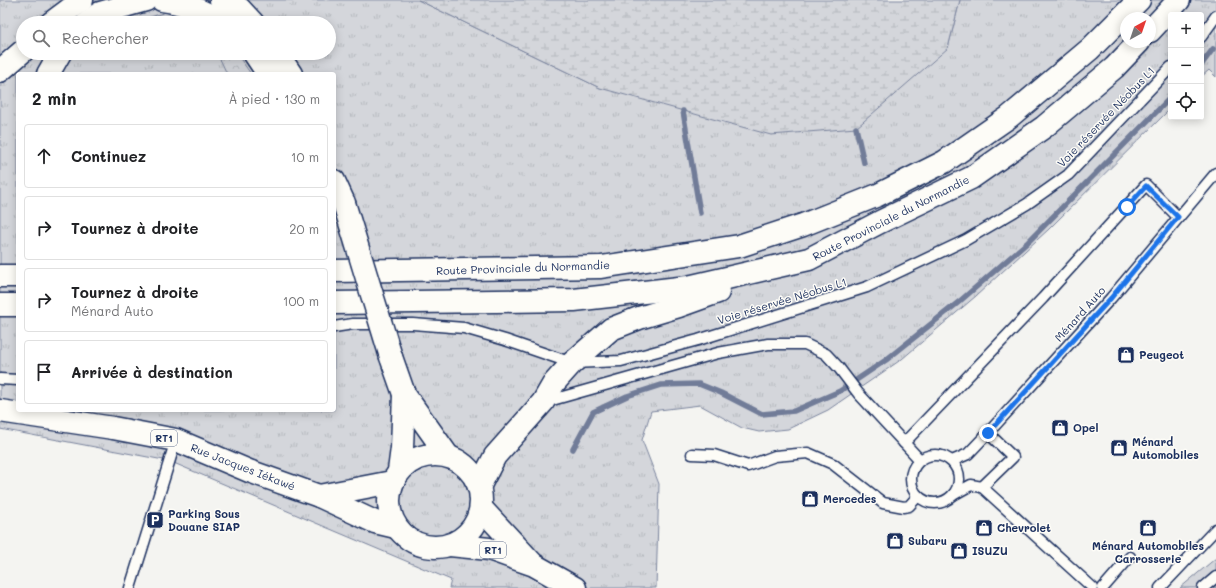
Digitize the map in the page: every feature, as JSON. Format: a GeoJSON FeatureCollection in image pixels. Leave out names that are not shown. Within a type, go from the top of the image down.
{"type":"FeatureCollection","features":[{"type":"Feature","properties":{"kind":"main road"},"geometry":{"type":"LineString","coordinates":[[60,16],[82,0]]}},
{"type":"Feature","properties":{"kind":"main road"},"geometry":{"type":"LineString","coordinates":[[97,16],[146,0]]}},
{"type":"Feature","properties":{"kind":"main road"},"geometry":{"type":"LineString","coordinates":[[162,0],[179,3],[210,16]]}},
{"type":"Feature","properties":{"kind":"main road"},"geometry":{"type":"LineString","coordinates":[[221,0],[240,10],[246,16]]}},
{"type":"Feature","properties":{"kind":"main road","name":"Route Provinciale du Normandie"},"geometry":{"type":"LineString","coordinates":[[336,271],[601,267],[739,246],[788,230],[878,195],[944,162],[1009,117],[1090,49],[1139,0]]}},
{"type":"Feature","properties":{"kind":"main road"},"geometry":{"type":"LineString","coordinates":[[1156,24],[1179,0]]}},
{"type":"Feature","properties":{"kind":"main road","name":"Route Provinciale du Normandie"},"geometry":{"type":"LineString","coordinates":[[336,303],[574,300],[688,287],[809,259],[880,222],[971,178],[1044,127],[1114,68],[1133,48]]}},
{"type":"Feature","properties":{"kind":"main road"},"geometry":{"type":"LineString","coordinates":[[0,71],[16,57]]}},
{"type":"Feature","properties":{"kind":"main road"},"geometry":{"type":"LineString","coordinates":[[49,72],[56,60]]}},
{"type":"Feature","properties":{"kind":"main road"},"geometry":{"type":"LineString","coordinates":[[259,60],[267,72]]}},
{"type":"Feature","properties":{"kind":"main road"},"geometry":{"type":"LineString","coordinates":[[282,60],[290,72]]}},
{"type":"Feature","properties":{"kind":"main road"},"geometry":{"type":"LineString","coordinates":[[339,196],[404,394],[448,456]]}},
{"type":"Feature","properties":{"kind":"main road"},"geometry":{"type":"LineString","coordinates":[[479,487],[495,456],[543,402],[554,383],[572,363],[611,329],[809,259]]}},
{"type":"Feature","properties":{"kind":"main road"},"geometry":{"type":"LineString","coordinates":[[0,276],[16,276]]}},
{"type":"Feature","properties":{"kind":"main road"},"geometry":{"type":"LineString","coordinates":[[0,305],[16,305]]}},
{"type":"Feature","properties":{"kind":"main road"},"geometry":{"type":"LineString","coordinates":[[319,496],[396,477],[409,462],[421,456],[434,454],[448,456],[467,468],[474,476],[479,487],[481,508],[477,521],[471,531],[462,539],[450,545],[435,548],[420,545],[407,538],[396,526],[390,513],[388,497],[396,477],[402,448],[404,394]]}},
{"type":"Feature","properties":{"kind":"main road","name":"Rue Jacques Iékawé"},"geometry":{"type":"LineString","coordinates":[[0,411],[113,428],[176,440],[249,471],[319,496],[375,522],[396,526]]}},
{"type":"Feature","properties":{"kind":"main road","name":"RT1"},"geometry":{"type":"LineString","coordinates":[[481,508],[534,565]]}},
{"type":"Feature","properties":{"kind":"main road","name":"RT1"},"geometry":{"type":"LineString","coordinates":[[450,545],[489,548],[534,565],[575,588]]}},
{"type":"Feature","properties":{"kind":"lane"},"geometry":{"type":"LineString","coordinates":[[1204,33],[1216,16]]}},
{"type":"Feature","properties":{"kind":"lane","name":"Voie réservée Néobus L1"},"geometry":{"type":"LineString","coordinates":[[336,327],[353,324],[413,324],[464,328],[506,340],[572,363],[621,361],[698,340],[867,288],[966,240],[1027,204],[1068,175],[1168,70]]}},
{"type":"Feature","properties":{"kind":"lane","name":"Ménard Auto"},"geometry":{"type":"LineString","coordinates":[[952,461],[968,454],[988,433],[1111,298],[1216,173]]}},
{"type":"Feature","properties":{"kind":"lane"},"geometry":{"type":"LineString","coordinates":[[904,443],[1043,298],[1146,186],[1178,217]]}},
{"type":"Feature","properties":{"kind":"lane"},"geometry":{"type":"LineString","coordinates":[[543,402],[718,353],[768,344],[805,344],[826,354],[858,393],[919,460]]}},
{"type":"Feature","properties":{"kind":"lane"},"geometry":{"type":"LineString","coordinates":[[0,379],[16,380]]}},
{"type":"Feature","properties":{"kind":"lane"},"geometry":{"type":"LineString","coordinates":[[982,487],[1013,457],[988,433]]}},
{"type":"Feature","properties":{"kind":"lane"},"geometry":{"type":"LineString","coordinates":[[130,588],[176,440]]}},
{"type":"Feature","properties":{"kind":"lane"},"geometry":{"type":"LineString","coordinates":[[692,454],[714,455],[748,466],[775,456],[808,453],[833,464],[883,503],[904,507],[909,506],[918,496]]}},
{"type":"Feature","properties":{"kind":"lane"},"geometry":{"type":"LineString","coordinates":[[953,495],[959,481],[958,473],[952,461],[935,454],[927,455],[919,460],[912,470],[910,482],[913,490],[924,501],[932,503],[940,502],[947,500],[971,485],[982,487],[1093,588]]}},
{"type":"Feature","properties":{"kind":"lane"},"geometry":{"type":"LineString","coordinates":[[1160,588],[1216,529]]}},
{"type":"Feature","properties":{"kind":"lane"},"geometry":{"type":"LineString","coordinates":[[1103,588],[1130,557]]}},
{"type":"Feature","properties":{"kind":"lane"},"geometry":{"type":"LineString","coordinates":[[1203,588],[1216,577]]}},
{"type":"Feature","properties":{"kind":"green space"},"geometry":{"type":"Polygon","coordinates":[[[0,0],[418,0],[600,88],[948,48],[960,0],[1216,0],[1216,77],[1209,70],[1204,74],[1204,12],[1168,12],[1168,111],[1049,229],[976,296],[902,359],[828,410],[788,429],[759,432],[742,428],[700,405],[651,411],[642,440],[659,484],[656,588],[449,588],[451,580],[169,461],[0,429],[0,0]]]}},
{"type":"Feature","properties":{"kind":"green space"},"geometry":{"type":"Polygon","coordinates":[[[418,0],[960,0],[948,48],[856,128],[771,135],[600,88],[418,0]]]}},
{"type":"Feature","properties":{"kind":"green space"},"geometry":{"type":"Polygon","coordinates":[[[166,12],[173,16],[153,16],[166,12]]]}},
{"type":"Feature","properties":{"kind":"green space"},"geometry":{"type":"Polygon","coordinates":[[[220,60],[241,60],[250,72],[226,72],[220,60]]]}},
{"type":"Feature","properties":{"kind":"green space"},"geometry":{"type":"Polygon","coordinates":[[[1216,558],[1216,588],[1180,588],[1216,558]]]}},
{"type":"Feature","properties":{"kind":"waterway"},"geometry":{"type":"LineString","coordinates":[[1204,61],[1213,49]]}},
{"type":"Feature","properties":{"kind":"waterway"},"geometry":{"type":"LineString","coordinates":[[573,449],[593,412],[627,396],[661,385],[699,384],[721,393],[762,414],[794,411],[840,391],[886,360],[960,301],[1028,242],[1168,100]]}},
{"type":"Feature","properties":{"kind":"waterway"},"geometry":{"type":"LineString","coordinates":[[683,111],[700,213]]}},
{"type":"Feature","properties":{"kind":"waterway"},"geometry":{"type":"LineString","coordinates":[[856,128],[864,163]]}},
{"type":"Feature","properties":{"kind":"place","name":"Peugeot"},"geometry":{"type":"Point","coordinates":[1126,355]}},
{"type":"Feature","properties":{"kind":"place","name":"Opel"},"geometry":{"type":"Point","coordinates":[1060,428]}},
{"type":"Feature","properties":{"kind":"place","name":"Ménard Automobiles"},"geometry":{"type":"Point","coordinates":[1119,448]}},
{"type":"Feature","properties":{"kind":"place","name":"Mercedes"},"geometry":{"type":"Point","coordinates":[810,499]}},
{"type":"Feature","properties":{"kind":"place","name":"Parking Sous Douane SIAP"},"geometry":{"type":"Point","coordinates":[155,520]}},
{"type":"Feature","properties":{"kind":"place","name":"Chevrolet"},"geometry":{"type":"Point","coordinates":[984,528]}},
{"type":"Feature","properties":{"kind":"place","name":"Ménard Automobiles Carrosserie"},"geometry":{"type":"Point","coordinates":[1148,528]}},
{"type":"Feature","properties":{"kind":"place","name":"Subaru"},"geometry":{"type":"Point","coordinates":[895,541]}},
{"type":"Feature","properties":{"kind":"place","name":"ISUZU"},"geometry":{"type":"Point","coordinates":[959,551]}},
{"type":"Feature","properties":{"kind":"route"},"geometry":{"type":"LineString","coordinates":[[988,433],[1111,298],[1178,217],[1146,186],[1127,207]]}}]}
